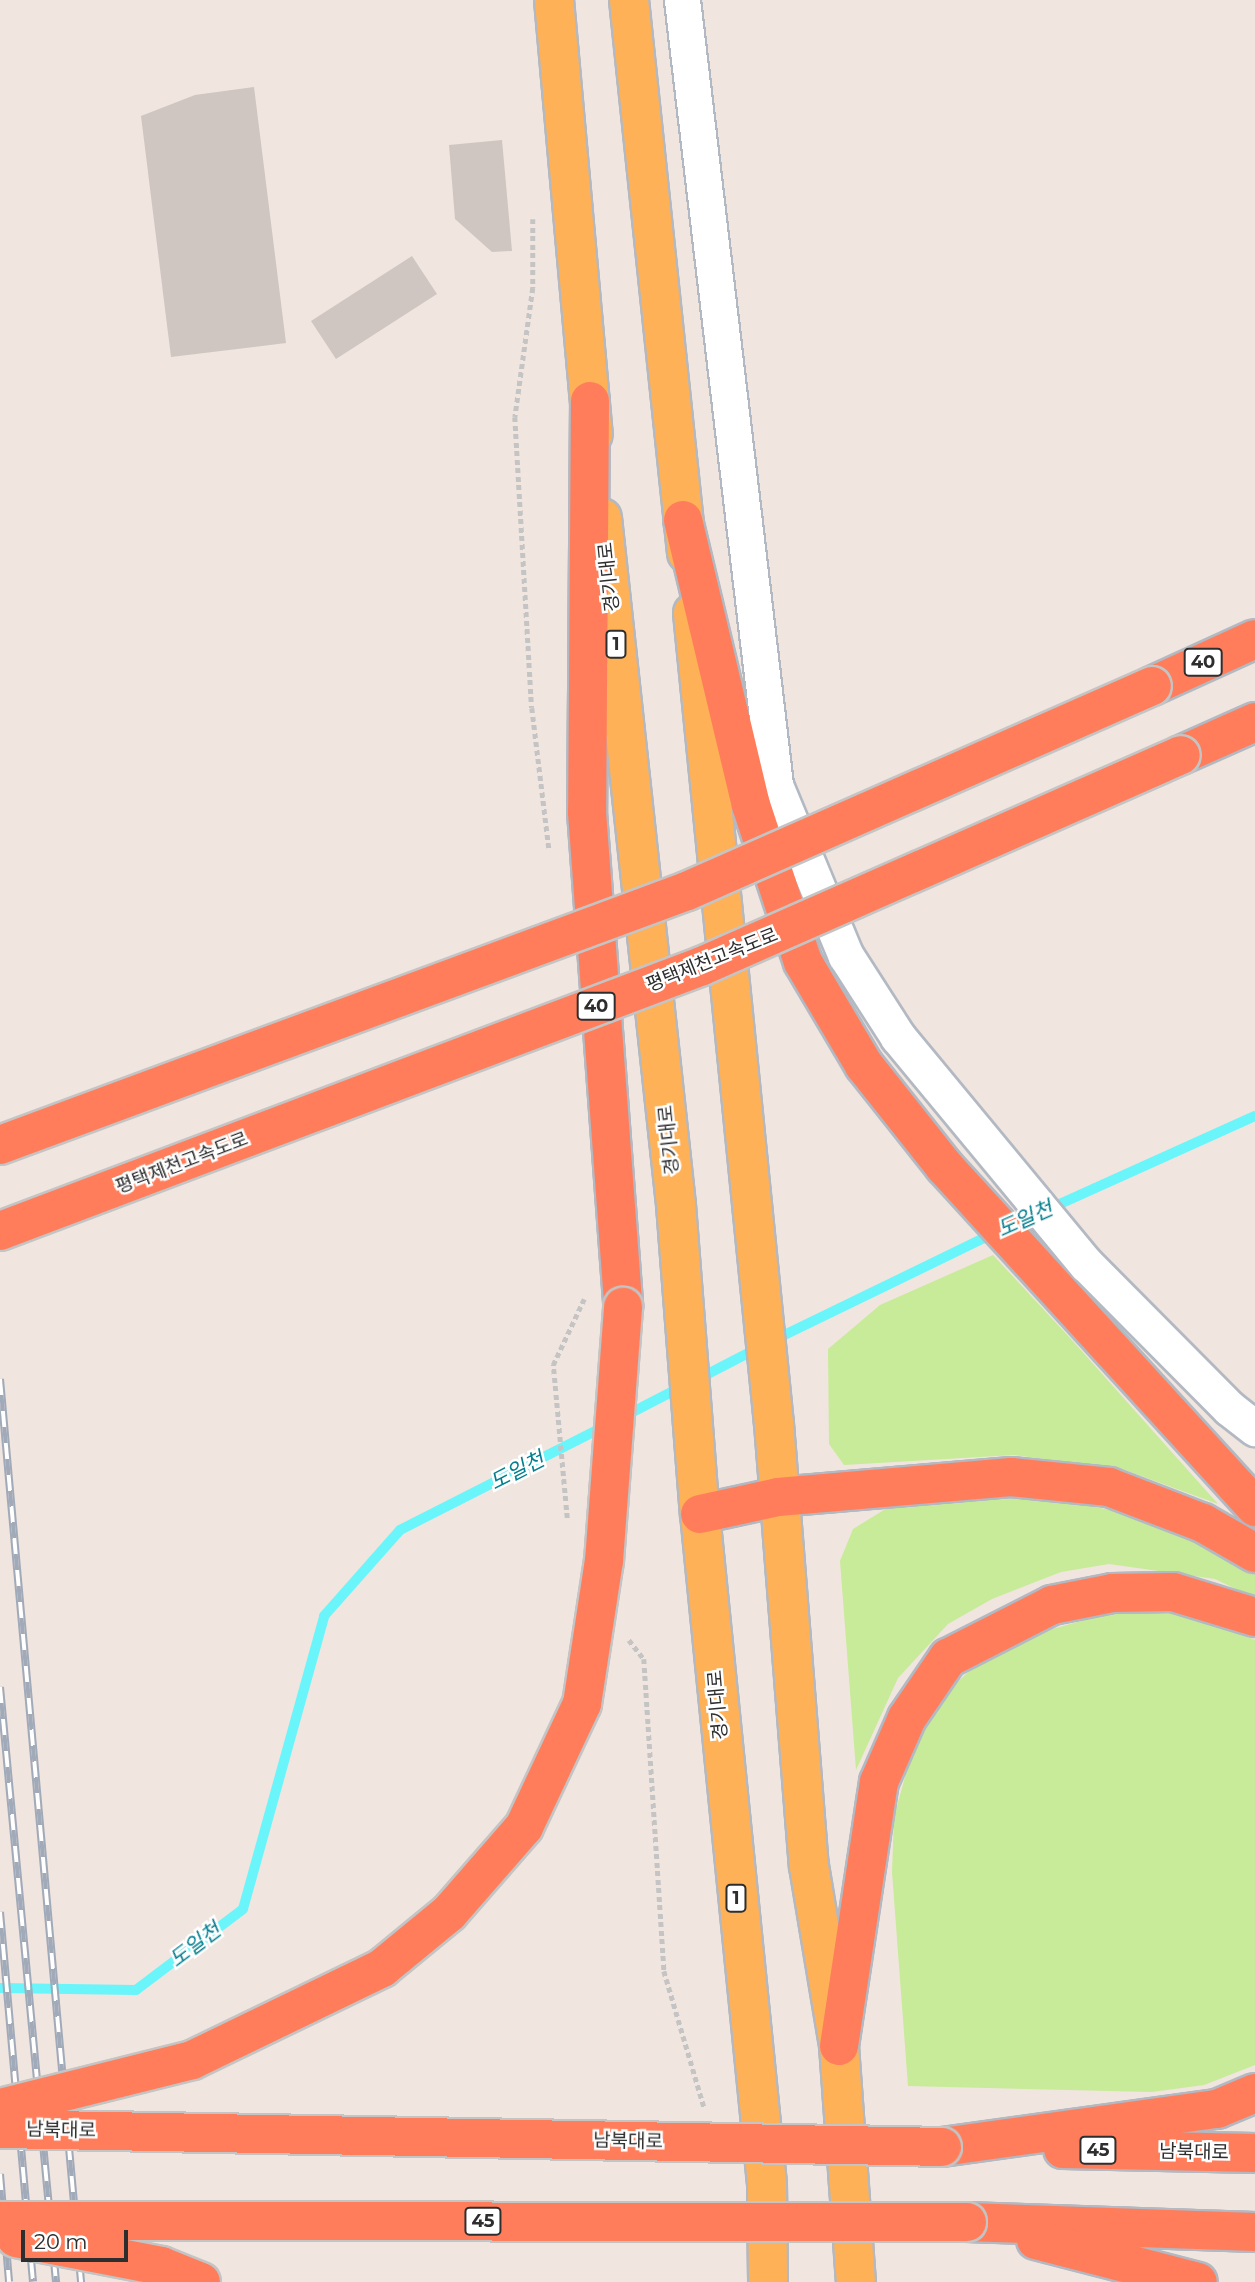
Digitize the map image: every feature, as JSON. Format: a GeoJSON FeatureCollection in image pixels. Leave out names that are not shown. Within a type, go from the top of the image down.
{"type":"FeatureCollection","features":[{"type":"Feature","properties":{"kind":"highway"},"geometry":{"type":"LineString","coordinates":[[0,2108],[192,2060],[370,1975],[449,1913],[524,1828],[582,1704],[604,1561],[623,1307],[587,812],[590,401]]}},
{"type":"Feature","properties":{"kind":"highway"},"geometry":{"type":"LineString","coordinates":[[683,520],[751,805],[803,962],[864,1065],[944,1166],[1255,1507]]}},
{"type":"Feature","properties":{"kind":"highway","name":"40"},"geometry":{"type":"LineString","coordinates":[[0,1145],[687,891],[1255,639]]}},
{"type":"Feature","properties":{"kind":"highway","name":"평택제천고속도로"},"geometry":{"type":"LineString","coordinates":[[0,1231],[702,966],[1255,722]]}},
{"type":"Feature","properties":{"kind":"highway"},"geometry":{"type":"LineString","coordinates":[[700,1514],[778,1497],[1011,1476],[1108,1487],[1203,1523],[1255,1553]]}},
{"type":"Feature","properties":{"kind":"highway"},"geometry":{"type":"LineString","coordinates":[[839,2046],[879,1782],[906,1718],[948,1658],[1052,1605],[1112,1593],[1173,1592],[1255,1617]]}},
{"type":"Feature","properties":{"kind":"highway"},"geometry":{"type":"LineString","coordinates":[[942,2147],[1217,2109],[1255,2093]]}},
{"type":"Feature","properties":{"kind":"highway","name":"남북대로"},"geometry":{"type":"LineString","coordinates":[[0,2129],[1255,2153]]}},
{"type":"Feature","properties":{"kind":"highway","name":"45"},"geometry":{"type":"LineString","coordinates":[[0,2221],[967,2221],[1255,2232]]}},
{"type":"Feature","properties":{"kind":"highway"},"geometry":{"type":"LineString","coordinates":[[967,2221],[1199,2282]]}},
{"type":"Feature","properties":{"kind":"highway"},"geometry":{"type":"LineString","coordinates":[[0,2235],[161,2266],[201,2282]]}},
{"type":"Feature","properties":{"kind":"main road","name":"경기대로"},"geometry":{"type":"LineString","coordinates":[[554,0],[590,401],[682,1288],[700,1514],[767,2184],[768,2282]]}},
{"type":"Feature","properties":{"kind":"main road"},"geometry":{"type":"LineString","coordinates":[[629,0],[774,1424],[809,1866],[839,2046],[856,2282]]}},
{"type":"Feature","properties":{"kind":"street"},"geometry":{"type":"LineString","coordinates":[[682,0],[775,785],[846,956],[898,1037],[1086,1264],[1229,1408],[1255,1428]]}},
{"type":"Feature","properties":{"kind":"path"},"geometry":{"type":"LineString","coordinates":[[533,205],[533,288],[514,417],[532,708],[551,861]]}},
{"type":"Feature","properties":{"kind":"path"},"geometry":{"type":"LineString","coordinates":[[568,1522],[553,1365],[585,1296]]}},
{"type":"Feature","properties":{"kind":"path"},"geometry":{"type":"LineString","coordinates":[[628,1637],[644,1659],[663,1971],[707,2122]]}},
{"type":"Feature","properties":{"kind":"green space"},"geometry":{"type":"Polygon","coordinates":[[[993,1255],[1218,1504],[1125,1470],[1014,1455],[844,1465],[829,1444],[828,1349],[880,1305],[993,1255]]]}},
{"type":"Feature","properties":{"kind":"green space"},"geometry":{"type":"Polygon","coordinates":[[[1028,1498],[1059,1499],[1132,1515],[1206,1545],[1255,1574],[1255,1598],[1215,1579],[1109,1564],[1061,1572],[992,1599],[948,1624],[898,1678],[856,1770],[840,1561],[853,1529],[892,1505],[1028,1498]]]}},
{"type":"Feature","properties":{"kind":"green space"},"geometry":{"type":"Polygon","coordinates":[[[1120,1610],[1163,1610],[1207,1619],[1255,1640],[1255,2065],[1204,2085],[1152,2092],[908,2086],[892,1872],[894,1817],[911,1755],[938,1700],[981,1660],[1031,1635],[1120,1610]]]}},
{"type":"Feature","properties":{"kind":"building"},"geometry":{"type":"Polygon","coordinates":[[[254,87],[286,343],[171,357],[141,116],[195,95],[254,87]]]}},
{"type":"Feature","properties":{"kind":"building"},"geometry":{"type":"Polygon","coordinates":[[[502,140],[512,251],[492,252],[455,219],[449,145],[502,140]]]}},
{"type":"Feature","properties":{"kind":"building"},"geometry":{"type":"Polygon","coordinates":[[[412,256],[437,294],[336,359],[311,321],[412,256]]]}},
{"type":"Feature","properties":{"kind":"waterway","name":"도일천"},"geometry":{"type":"LineString","coordinates":[[1009,1227],[1255,1116]]}},
{"type":"Feature","properties":{"kind":"waterway","name":"도일천"},"geometry":{"type":"LineString","coordinates":[[772,1341],[994,1233]]}},
{"type":"Feature","properties":{"kind":"waterway","name":"도일천"},"geometry":{"type":"LineString","coordinates":[[698,1379],[758,1348]]}},
{"type":"Feature","properties":{"kind":"waterway","name":"도일천"},"geometry":{"type":"LineString","coordinates":[[623,1417],[683,1386]]}},
{"type":"Feature","properties":{"kind":"waterway","name":"도일천"},"geometry":{"type":"LineString","coordinates":[[0,1988],[136,1990],[243,1909],[324,1616],[400,1530],[605,1426]]}},
{"type":"Feature","properties":{"kind":"railway"},"geometry":{"type":"LineString","coordinates":[[0,1379],[81,2282]]}},
{"type":"Feature","properties":{"kind":"railway"},"geometry":{"type":"LineString","coordinates":[[0,1687],[56,2282]]}},
{"type":"Feature","properties":{"kind":"railway"},"geometry":{"type":"LineString","coordinates":[[0,1912],[33,2282]]}},
{"type":"Feature","properties":{"kind":"railway"},"geometry":{"type":"LineString","coordinates":[[0,2174],[9,2282]]}}]}
